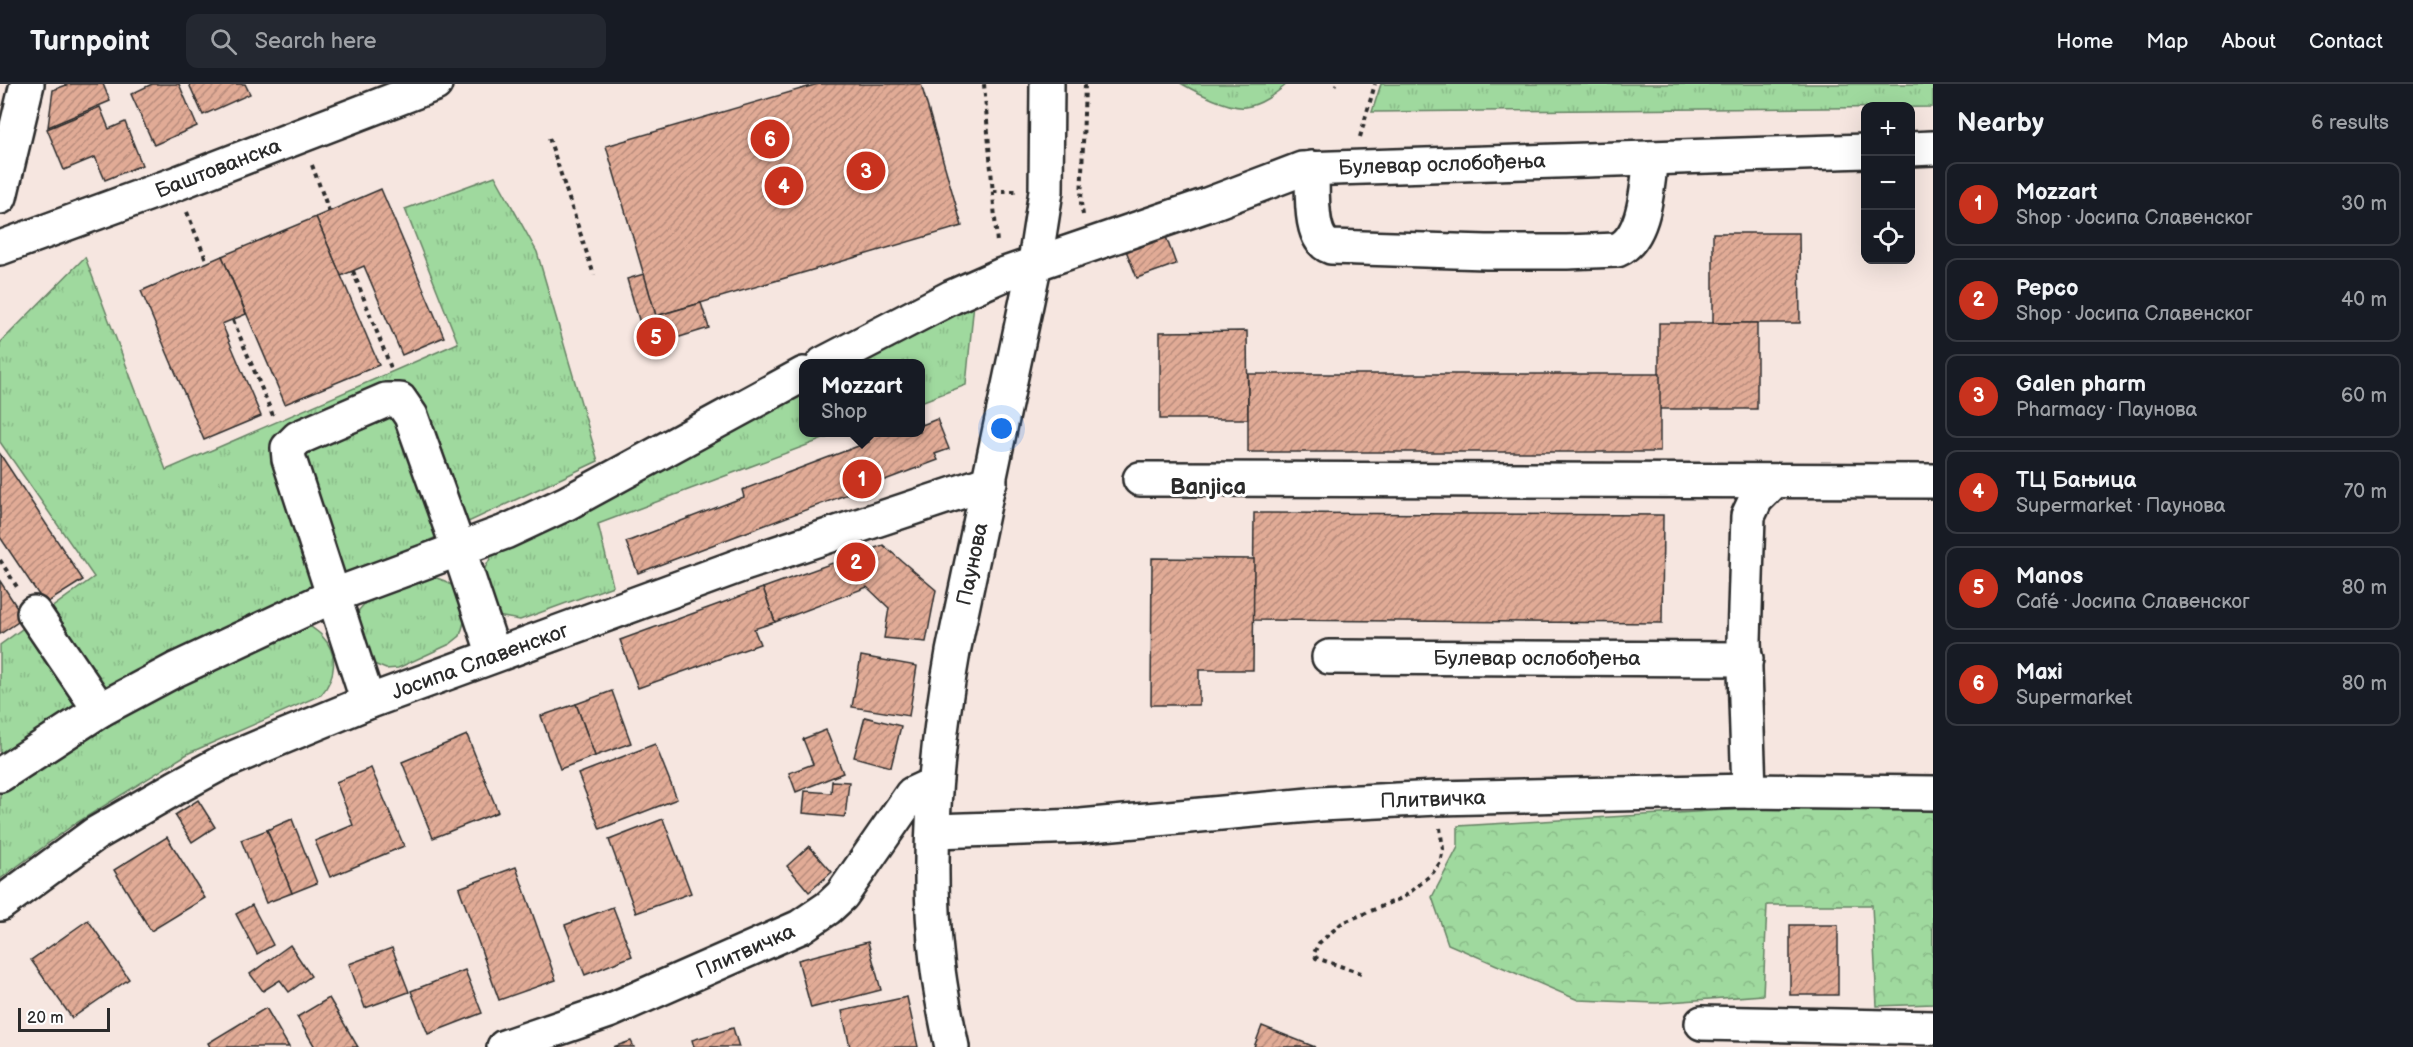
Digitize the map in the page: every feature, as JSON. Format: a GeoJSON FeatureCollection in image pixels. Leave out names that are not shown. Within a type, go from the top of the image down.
{"type":"FeatureCollection","features":[{"type":"Feature","properties":{"kind":"street"},"geometry":{"type":"LineString","coordinates":[[0,197],[27,84]]}},
{"type":"Feature","properties":{"kind":"street","name":"Баштованска"},"geometry":{"type":"LineString","coordinates":[[0,248],[175,184],[435,84]]}},
{"type":"Feature","properties":{"kind":"street","name":"Паунова"},"geometry":{"type":"LineString","coordinates":[[951,1047],[936,960],[933,900],[934,786],[951,662],[1035,262],[1046,191],[1047,84]]}},
{"type":"Feature","properties":{"kind":"street"},"geometry":{"type":"LineString","coordinates":[[1915,149],[1933,148]]}},
{"type":"Feature","properties":{"kind":"street","name":"Булевар ослобођења"},"geometry":{"type":"LineString","coordinates":[[831,359],[952,297],[1035,262],[1207,206],[1302,169],[1861,151]]}},
{"type":"Feature","properties":{"kind":"street"},"geometry":{"type":"LineString","coordinates":[[1312,168],[1317,236],[1323,245],[1331,248],[1567,252],[1617,250],[1625,246],[1638,228],[1651,158]]}},
{"type":"Feature","properties":{"kind":"street"},"geometry":{"type":"LineString","coordinates":[[0,775],[100,710],[175,670],[335,595],[505,532],[567,503],[799,377]]}},
{"type":"Feature","properties":{"kind":"street"},"geometry":{"type":"LineString","coordinates":[[368,702],[289,459],[288,448],[298,438],[386,400],[400,400],[411,416],[494,655]]}},
{"type":"Feature","properties":{"kind":"street"},"geometry":{"type":"LineString","coordinates":[[1140,479],[1933,481]]}},
{"type":"Feature","properties":{"kind":"street","name":"Јосипа Славенског"},"geometry":{"type":"LineString","coordinates":[[0,904],[94,834],[229,760],[368,702],[494,655],[744,564],[990,482]]}},
{"type":"Feature","properties":{"kind":"street"},"geometry":{"type":"LineString","coordinates":[[1749,791],[1745,574],[1748,516],[1756,499],[1773,482]]}},
{"type":"Feature","properties":{"kind":"street"},"geometry":{"type":"LineString","coordinates":[[34,613],[100,710]]}},
{"type":"Feature","properties":{"kind":"street","name":"Булевар ослобођења"},"geometry":{"type":"LineString","coordinates":[[1329,657],[1746,659]]}},
{"type":"Feature","properties":{"kind":"street","name":"Плитвичка"},"geometry":{"type":"LineString","coordinates":[[504,1047],[609,1011],[800,927],[828,908],[842,895],[912,794],[934,786]]}},
{"type":"Feature","properties":{"kind":"street","name":"Плитвичка"},"geometry":{"type":"LineString","coordinates":[[934,831],[1081,826],[1320,804],[1437,798],[1749,791],[1933,793]]}},
{"type":"Feature","properties":{"kind":"street"},"geometry":{"type":"LineString","coordinates":[[1702,1023],[1933,1028]]}},
{"type":"Feature","properties":{"kind":"path"},"geometry":{"type":"LineString","coordinates":[[984,84],[998,254]]}},
{"type":"Feature","properties":{"kind":"path"},"geometry":{"type":"LineString","coordinates":[[1085,84],[1081,212],[1087,221]]}},
{"type":"Feature","properties":{"kind":"path"},"geometry":{"type":"LineString","coordinates":[[1351,166],[1375,84]]}},
{"type":"Feature","properties":{"kind":"path"},"geometry":{"type":"LineString","coordinates":[[302,136],[329,211]]}},
{"type":"Feature","properties":{"kind":"path"},"geometry":{"type":"LineString","coordinates":[[549,138],[594,275]]}},
{"type":"Feature","properties":{"kind":"path"},"geometry":{"type":"LineString","coordinates":[[175,184],[207,262]]}},
{"type":"Feature","properties":{"kind":"path"},"geometry":{"type":"LineString","coordinates":[[353,271],[389,360]]}},
{"type":"Feature","properties":{"kind":"path"},"geometry":{"type":"LineString","coordinates":[[232,320],[271,410]]}},
{"type":"Feature","properties":{"kind":"path"},"geometry":{"type":"LineString","coordinates":[[1361,972],[1316,958],[1314,952],[1319,943],[1342,923],[1404,897],[1431,875],[1440,863],[1443,849],[1437,798]]}},
{"type":"Feature","properties":{"kind":"green space"},"geometry":{"type":"Polygon","coordinates":[[[1182,84],[1287,84],[1262,101],[1251,106],[1238,107],[1222,103],[1182,84]]]}},
{"type":"Feature","properties":{"kind":"green space"},"geometry":{"type":"Polygon","coordinates":[[[1381,84],[1933,84],[1933,107],[1915,107],[1915,102],[1861,102],[1861,108],[1372,112],[1381,84]]]}},
{"type":"Feature","properties":{"kind":"green space"},"geometry":{"type":"Polygon","coordinates":[[[495,176],[537,252],[598,461],[298,602],[309,625],[320,633],[327,643],[333,658],[334,666],[330,681],[321,695],[189,753],[73,825],[0,879],[0,645],[94,577],[0,442],[0,343],[85,257],[166,470],[458,343],[405,209],[495,176]]]}},
{"type":"Feature","properties":{"kind":"green space"},"geometry":{"type":"Polygon","coordinates":[[[975,292],[966,385],[925,400],[925,359],[852,359],[975,292]]]}},
{"type":"Feature","properties":{"kind":"green space"},"geometry":{"type":"Polygon","coordinates":[[[799,387],[799,437],[828,437],[598,524],[613,586],[520,620],[497,616],[482,574],[493,553],[799,387]]]}},
{"type":"Feature","properties":{"kind":"green space"},"geometry":{"type":"Polygon","coordinates":[[[431,576],[457,589],[467,612],[460,636],[450,644],[398,668],[386,669],[374,664],[364,655],[356,620],[359,610],[367,601],[431,576]]]}},
{"type":"Feature","properties":{"kind":"green space"},"geometry":{"type":"Polygon","coordinates":[[[1794,806],[1933,810],[1933,1004],[1877,1006],[1872,905],[1767,905],[1763,995],[1656,1003],[1578,1000],[1448,944],[1432,897],[1458,847],[1458,826],[1794,806]]]}},
{"type":"Feature","properties":{"kind":"building"},"geometry":{"type":"Polygon","coordinates":[[[69,84],[103,84],[110,101],[48,127],[53,90],[69,84]]]}},
{"type":"Feature","properties":{"kind":"building"},"geometry":{"type":"Polygon","coordinates":[[[152,84],[179,84],[197,126],[154,145],[131,94],[152,84]]]}},
{"type":"Feature","properties":{"kind":"building"},"geometry":{"type":"Polygon","coordinates":[[[189,84],[245,84],[250,94],[203,115],[189,84]]]}},
{"type":"Feature","properties":{"kind":"building"},"geometry":{"type":"Polygon","coordinates":[[[818,84],[921,84],[962,226],[656,316],[606,146],[818,84]]]}},
{"type":"Feature","properties":{"kind":"building"},"geometry":{"type":"Polygon","coordinates":[[[100,107],[109,129],[125,122],[142,165],[105,180],[95,157],[64,170],[47,129],[100,107]]]}},
{"type":"Feature","properties":{"kind":"building"},"geometry":{"type":"Polygon","coordinates":[[[381,189],[444,337],[402,355],[364,266],[341,276],[316,217],[381,189]]]}},
{"type":"Feature","properties":{"kind":"building"},"geometry":{"type":"Polygon","coordinates":[[[316,217],[379,365],[285,404],[222,256],[316,217]]]}},
{"type":"Feature","properties":{"kind":"building"},"geometry":{"type":"Polygon","coordinates":[[[1713,233],[1799,233],[1800,323],[1713,323],[1713,233]]]}},
{"type":"Feature","properties":{"kind":"building"},"geometry":{"type":"Polygon","coordinates":[[[1165,234],[1176,264],[1137,278],[1125,248],[1165,234]]]}},
{"type":"Feature","properties":{"kind":"building"},"geometry":{"type":"Polygon","coordinates":[[[222,256],[246,314],[222,324],[261,416],[204,440],[141,291],[222,256]]]}},
{"type":"Feature","properties":{"kind":"building"},"geometry":{"type":"Polygon","coordinates":[[[644,274],[656,316],[701,303],[709,328],[647,347],[627,279],[644,274]]]}},
{"type":"Feature","properties":{"kind":"building"},"geometry":{"type":"Polygon","coordinates":[[[1659,323],[1757,323],[1757,409],[1659,409],[1659,323]]]}},
{"type":"Feature","properties":{"kind":"building"},"geometry":{"type":"Polygon","coordinates":[[[1247,331],[1248,419],[1160,419],[1160,332],[1247,331]]]}},
{"type":"Feature","properties":{"kind":"building"},"geometry":{"type":"Polygon","coordinates":[[[1248,374],[1660,374],[1660,452],[1248,452],[1248,374]]]}},
{"type":"Feature","properties":{"kind":"building"},"geometry":{"type":"Polygon","coordinates":[[[937,419],[949,449],[935,454],[938,460],[638,573],[626,542],[744,497],[742,490],[869,442],[867,437],[925,437],[925,424],[937,419]]]}},
{"type":"Feature","properties":{"kind":"building"},"geometry":{"type":"Polygon","coordinates":[[[0,454],[83,580],[45,604],[0,537],[0,454]]]}},
{"type":"Feature","properties":{"kind":"building"},"geometry":{"type":"Polygon","coordinates":[[[1254,513],[1663,515],[1662,623],[1253,620],[1254,513]]]}},
{"type":"Feature","properties":{"kind":"building"},"geometry":{"type":"Polygon","coordinates":[[[883,545],[936,590],[926,642],[884,638],[889,608],[867,587],[775,622],[763,588],[883,545]]]}},
{"type":"Feature","properties":{"kind":"building"},"geometry":{"type":"Polygon","coordinates":[[[1152,558],[1254,559],[1253,670],[1199,670],[1199,705],[1151,705],[1152,558]]]}},
{"type":"Feature","properties":{"kind":"building"},"geometry":{"type":"Polygon","coordinates":[[[0,581],[24,618],[0,634],[0,581]]]}},
{"type":"Feature","properties":{"kind":"building"},"geometry":{"type":"Polygon","coordinates":[[[763,588],[775,622],[754,629],[760,644],[638,688],[620,640],[763,588]]]}},
{"type":"Feature","properties":{"kind":"building"},"geometry":{"type":"Polygon","coordinates":[[[861,656],[917,666],[909,716],[852,707],[861,656]]]}},
{"type":"Feature","properties":{"kind":"building"},"geometry":{"type":"Polygon","coordinates":[[[612,691],[631,743],[595,756],[576,704],[612,691]]]}},
{"type":"Feature","properties":{"kind":"building"},"geometry":{"type":"Polygon","coordinates":[[[576,704],[595,756],[560,769],[541,716],[576,704]]]}},
{"type":"Feature","properties":{"kind":"building"},"geometry":{"type":"Polygon","coordinates":[[[865,717],[901,726],[891,767],[854,757],[865,717]]]}},
{"type":"Feature","properties":{"kind":"building"},"geometry":{"type":"Polygon","coordinates":[[[826,730],[843,773],[796,792],[789,773],[813,764],[803,739],[826,730]]]}},
{"type":"Feature","properties":{"kind":"building"},"geometry":{"type":"Polygon","coordinates":[[[467,735],[498,812],[433,838],[402,762],[467,735]]]}},
{"type":"Feature","properties":{"kind":"building"},"geometry":{"type":"Polygon","coordinates":[[[655,744],[677,799],[600,829],[578,774],[655,744]]]}},
{"type":"Feature","properties":{"kind":"building"},"geometry":{"type":"Polygon","coordinates":[[[371,768],[404,846],[330,877],[315,841],[353,825],[336,782],[371,768]]]}},
{"type":"Feature","properties":{"kind":"building"},"geometry":{"type":"Polygon","coordinates":[[[832,781],[849,782],[845,817],[803,813],[805,791],[831,793],[832,781]]]}},
{"type":"Feature","properties":{"kind":"building"},"geometry":{"type":"Polygon","coordinates":[[[198,800],[215,827],[192,842],[175,815],[198,800]]]}},
{"type":"Feature","properties":{"kind":"building"},"geometry":{"type":"Polygon","coordinates":[[[292,819],[317,883],[292,893],[267,830],[292,819]]]}},
{"type":"Feature","properties":{"kind":"building"},"geometry":{"type":"Polygon","coordinates":[[[663,819],[691,893],[636,913],[609,840],[663,819]]]}},
{"type":"Feature","properties":{"kind":"building"},"geometry":{"type":"Polygon","coordinates":[[[267,830],[292,893],[266,903],[241,840],[267,830]]]}},
{"type":"Feature","properties":{"kind":"building"},"geometry":{"type":"Polygon","coordinates":[[[167,837],[205,898],[151,931],[114,870],[167,837]]]}},
{"type":"Feature","properties":{"kind":"building"},"geometry":{"type":"Polygon","coordinates":[[[809,846],[832,872],[809,892],[787,866],[809,846]]]}},
{"type":"Feature","properties":{"kind":"building"},"geometry":{"type":"Polygon","coordinates":[[[516,867],[556,980],[499,1000],[459,888],[516,867]]]}},
{"type":"Feature","properties":{"kind":"building"},"geometry":{"type":"Polygon","coordinates":[[[252,905],[273,945],[257,954],[236,914],[252,905]]]}},
{"type":"Feature","properties":{"kind":"building"},"geometry":{"type":"Polygon","coordinates":[[[613,907],[632,956],[585,975],[565,925],[613,907]]]}},
{"type":"Feature","properties":{"kind":"building"},"geometry":{"type":"Polygon","coordinates":[[[88,920],[129,979],[72,1018],[31,960],[88,920]]]}},
{"type":"Feature","properties":{"kind":"building"},"geometry":{"type":"Polygon","coordinates":[[[1790,925],[1838,925],[1838,995],[1790,995],[1790,925]]]}},
{"type":"Feature","properties":{"kind":"building"},"geometry":{"type":"Polygon","coordinates":[[[868,942],[881,990],[811,1008],[798,960],[868,942]]]}},
{"type":"Feature","properties":{"kind":"building"},"geometry":{"type":"Polygon","coordinates":[[[290,945],[311,976],[289,992],[280,980],[263,991],[250,974],[290,945]]]}},
{"type":"Feature","properties":{"kind":"building"},"geometry":{"type":"Polygon","coordinates":[[[392,948],[409,992],[365,1008],[349,964],[392,948]]]}},
{"type":"Feature","properties":{"kind":"building"},"geometry":{"type":"Polygon","coordinates":[[[465,970],[482,1013],[428,1034],[411,991],[465,970]]]}},
{"type":"Feature","properties":{"kind":"building"},"geometry":{"type":"Polygon","coordinates":[[[907,997],[918,1047],[850,1047],[842,1011],[907,997]]]}},
{"type":"Feature","properties":{"kind":"building"},"geometry":{"type":"Polygon","coordinates":[[[329,998],[358,1047],[315,1047],[297,1017],[329,998]]]}},
{"type":"Feature","properties":{"kind":"building"},"geometry":{"type":"Polygon","coordinates":[[[266,1008],[289,1047],[210,1047],[208,1043],[266,1008]]]}},
{"type":"Feature","properties":{"kind":"building"},"geometry":{"type":"Polygon","coordinates":[[[1262,1026],[1315,1047],[1254,1047],[1262,1026]]]}},
{"type":"Feature","properties":{"kind":"building"},"geometry":{"type":"Polygon","coordinates":[[[733,1028],[739,1047],[694,1047],[692,1040],[733,1028]]]}},
{"type":"Feature","properties":{"kind":"building"},"geometry":{"type":"Polygon","coordinates":[[[631,1041],[634,1047],[613,1047],[631,1041]]]}},
{"type":"Feature","properties":{"kind":"place","name":"Maxi"},"geometry":{"type":"Point","coordinates":[770,139]}},
{"type":"Feature","properties":{"kind":"place","name":"Galen pharm"},"geometry":{"type":"Point","coordinates":[866,171]}},
{"type":"Feature","properties":{"kind":"place","name":"ТЦ Бањица"},"geometry":{"type":"Point","coordinates":[784,186]}},
{"type":"Feature","properties":{"kind":"place","name":"Manos"},"geometry":{"type":"Point","coordinates":[656,337]}},
{"type":"Feature","properties":{"kind":"place","name":"Mozzart"},"geometry":{"type":"Point","coordinates":[862,479]}},
{"type":"Feature","properties":{"kind":"place","name":"Pepco"},"geometry":{"type":"Point","coordinates":[856,562]}},
{"type":"Feature","properties":{"kind":"district","name":"Banjica"},"geometry":{"type":"Point","coordinates":[1208,486]}}]}
